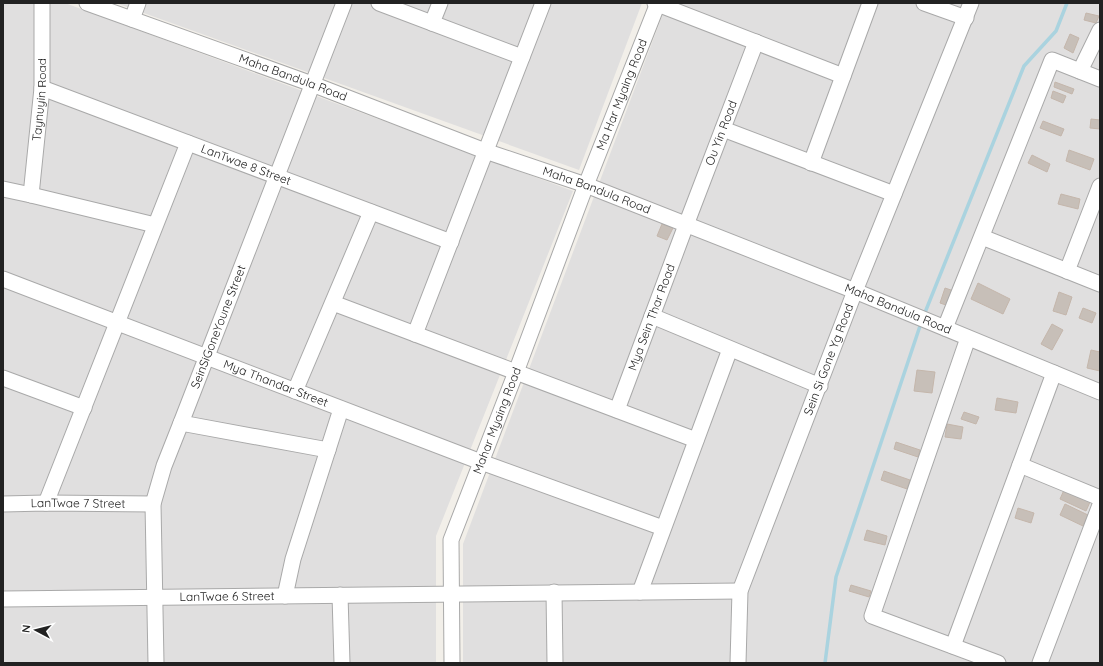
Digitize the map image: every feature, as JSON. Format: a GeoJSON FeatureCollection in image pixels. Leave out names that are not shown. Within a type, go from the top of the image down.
{"type":"FeatureCollection","features":[{"type":"Feature","properties":{"kind":"street","name":"Taynuyin Road"},"geometry":{"type":"LineString","coordinates":[[31,195],[42,88],[42,3]]}},
{"type":"Feature","properties":{"kind":"street","name":"Maha Bandula Road"},"geometry":{"type":"LineString","coordinates":[[87,3],[312,84],[486,151],[586,185],[855,291],[1100,392]]}},
{"type":"Feature","properties":{"kind":"street"},"geometry":{"type":"LineString","coordinates":[[132,19],[138,3]]}},
{"type":"Feature","properties":{"kind":"street","name":"SeinSiGoneYoune Street"},"geometry":{"type":"LineString","coordinates":[[156,663],[153,504],[164,466],[344,3]]}},
{"type":"Feature","properties":{"kind":"street"},"geometry":{"type":"LineString","coordinates":[[379,3],[522,57]]}},
{"type":"Feature","properties":{"kind":"street"},"geometry":{"type":"LineString","coordinates":[[432,23],[440,3]]}},
{"type":"Feature","properties":{"kind":"street"},"geometry":{"type":"LineString","coordinates":[[415,334],[543,3]]}},
{"type":"Feature","properties":{"kind":"street"},"geometry":{"type":"LineString","coordinates":[[657,3],[843,76]]}},
{"type":"Feature","properties":{"kind":"street","name":"Ma Har Myaing Road"},"geometry":{"type":"LineString","coordinates":[[586,185],[657,3]]}},
{"type":"Feature","properties":{"kind":"street"},"geometry":{"type":"LineString","coordinates":[[812,163],[870,3]]}},
{"type":"Feature","properties":{"kind":"street"},"geometry":{"type":"LineString","coordinates":[[924,3],[966,18]]}},
{"type":"Feature","properties":{"kind":"street","name":"Sein Si Gone Yg Road"},"geometry":{"type":"LineString","coordinates":[[738,663],[740,591],[820,386],[855,291],[971,3]]}},
{"type":"Feature","properties":{"kind":"street"},"geometry":{"type":"LineString","coordinates":[[1080,71],[1100,30]]}},
{"type":"Feature","properties":{"kind":"street","name":"Ou Yin Road"},"geometry":{"type":"LineString","coordinates":[[686,225],[756,42]]}},
{"type":"Feature","properties":{"kind":"street"},"geometry":{"type":"LineString","coordinates":[[945,328],[1052,60],[1100,79]]}},
{"type":"Feature","properties":{"kind":"street","name":"LanTwae 8 Street"},"geometry":{"type":"LineString","coordinates":[[42,88],[451,242]]}},
{"type":"Feature","properties":{"kind":"street"},"geometry":{"type":"LineString","coordinates":[[723,129],[894,194]]}},
{"type":"Feature","properties":{"kind":"street"},"geometry":{"type":"LineString","coordinates":[[46,503],[188,143]]}},
{"type":"Feature","properties":{"kind":"street","name":"Mahar Myaing Road"},"geometry":{"type":"LineString","coordinates":[[452,663],[451,540],[586,185]]}},
{"type":"Feature","properties":{"kind":"street"},"geometry":{"type":"LineString","coordinates":[[1067,271],[1100,186]]}},
{"type":"Feature","properties":{"kind":"street"},"geometry":{"type":"LineString","coordinates":[[3,190],[31,195],[155,225]]}},
{"type":"Feature","properties":{"kind":"street"},"geometry":{"type":"LineString","coordinates":[[295,391],[371,212]]}},
{"type":"Feature","properties":{"kind":"street","name":"Mya Sein Thar Road"},"geometry":{"type":"LineString","coordinates":[[617,410],[686,225]]}},
{"type":"Feature","properties":{"kind":"street"},"geometry":{"type":"LineString","coordinates":[[982,237],[1100,284]]}},
{"type":"Feature","properties":{"kind":"street","name":"Mya Thandar Street"},"geometry":{"type":"LineString","coordinates":[[3,279],[481,462],[663,528]]}},
{"type":"Feature","properties":{"kind":"street"},"geometry":{"type":"LineString","coordinates":[[333,303],[696,440]]}},
{"type":"Feature","properties":{"kind":"street"},"geometry":{"type":"LineString","coordinates":[[652,316],[820,386]]}},
{"type":"Feature","properties":{"kind":"street"},"geometry":{"type":"LineString","coordinates":[[968,338],[872,616],[998,663]]}},
{"type":"Feature","properties":{"kind":"street"},"geometry":{"type":"LineString","coordinates":[[640,592],[730,349]]}},
{"type":"Feature","properties":{"kind":"street"},"geometry":{"type":"LineString","coordinates":[[953,646],[1054,373]]}},
{"type":"Feature","properties":{"kind":"street"},"geometry":{"type":"LineString","coordinates":[[3,378],[84,408]]}},
{"type":"Feature","properties":{"kind":"street"},"geometry":{"type":"LineString","coordinates":[[285,596],[293,559],[342,409]]}},
{"type":"Feature","properties":{"kind":"street"},"geometry":{"type":"LineString","coordinates":[[181,423],[328,450]]}},
{"type":"Feature","properties":{"kind":"street"},"geometry":{"type":"LineString","coordinates":[[1020,465],[1100,498]]}},
{"type":"Feature","properties":{"kind":"street","name":"LanTwae 7 Street"},"geometry":{"type":"LineString","coordinates":[[3,504],[153,504]]}},
{"type":"Feature","properties":{"kind":"street"},"geometry":{"type":"LineString","coordinates":[[1040,663],[1100,505]]}},
{"type":"Feature","properties":{"kind":"street","name":"LanTwae 6 Street"},"geometry":{"type":"LineString","coordinates":[[3,599],[740,591]]}},
{"type":"Feature","properties":{"kind":"street"},"geometry":{"type":"LineString","coordinates":[[554,592],[555,663]]}},
{"type":"Feature","properties":{"kind":"street"},"geometry":{"type":"LineString","coordinates":[[340,595],[342,663]]}},
{"type":"Feature","properties":{"kind":"shaded area"},"geometry":{"type":"Polygon","coordinates":[[[3,3],[65,3],[573,191],[436,536],[436,663],[3,663],[3,3]]]}},
{"type":"Feature","properties":{"kind":"shaded area"},"geometry":{"type":"Polygon","coordinates":[[[116,3],[642,3],[579,170],[116,3]]]}},
{"type":"Feature","properties":{"kind":"shaded area"},"geometry":{"type":"Polygon","coordinates":[[[667,3],[1100,3],[1100,663],[463,663],[463,544],[667,3]]]}},
{"type":"Feature","properties":{"kind":"building"},"geometry":{"type":"Polygon","coordinates":[[[1086,13],[1099,16],[1096,23],[1084,20],[1086,13]]]}},
{"type":"Feature","properties":{"kind":"building"},"geometry":{"type":"Polygon","coordinates":[[[1070,34],[1079,38],[1073,53],[1064,48],[1070,34]]]}},
{"type":"Feature","properties":{"kind":"building"},"geometry":{"type":"Polygon","coordinates":[[[1055,82],[1074,89],[1072,94],[1054,87],[1055,82]]]}},
{"type":"Feature","properties":{"kind":"building"},"geometry":{"type":"Polygon","coordinates":[[[1053,91],[1066,96],[1063,103],[1051,98],[1053,91]]]}},
{"type":"Feature","properties":{"kind":"building"},"geometry":{"type":"Polygon","coordinates":[[[1091,119],[1100,120],[1100,129],[1090,128],[1091,119]]]}},
{"type":"Feature","properties":{"kind":"building"},"geometry":{"type":"Polygon","coordinates":[[[1043,121],[1064,129],[1061,136],[1040,128],[1043,121]]]}},
{"type":"Feature","properties":{"kind":"building"},"geometry":{"type":"Polygon","coordinates":[[[1069,150],[1094,159],[1090,170],[1066,161],[1069,150]]]}},
{"type":"Feature","properties":{"kind":"building"},"geometry":{"type":"Polygon","coordinates":[[[1032,155],[1050,164],[1047,172],[1028,163],[1032,155]]]}},
{"type":"Feature","properties":{"kind":"building"},"geometry":{"type":"Polygon","coordinates":[[[1061,194],[1080,199],[1078,209],[1058,204],[1061,194]]]}},
{"type":"Feature","properties":{"kind":"building"},"geometry":{"type":"Polygon","coordinates":[[[662,224],[673,228],[667,240],[657,236],[662,224]]]}},
{"type":"Feature","properties":{"kind":"building"},"geometry":{"type":"Polygon","coordinates":[[[978,283],[1010,299],[1003,314],[971,299],[978,283]]]}},
{"type":"Feature","properties":{"kind":"building"},"geometry":{"type":"Polygon","coordinates":[[[945,288],[954,291],[949,306],[940,303],[945,288]]]}},
{"type":"Feature","properties":{"kind":"building"},"geometry":{"type":"Polygon","coordinates":[[[1059,292],[1072,297],[1066,315],[1053,311],[1059,292]]]}},
{"type":"Feature","properties":{"kind":"building"},"geometry":{"type":"Polygon","coordinates":[[[1083,308],[1096,313],[1092,323],[1079,318],[1083,308]]]}},
{"type":"Feature","properties":{"kind":"building"},"geometry":{"type":"Polygon","coordinates":[[[1052,324],[1063,330],[1052,350],[1041,344],[1052,324]]]}},
{"type":"Feature","properties":{"kind":"building"},"geometry":{"type":"Polygon","coordinates":[[[1091,350],[1100,352],[1100,371],[1087,368],[1091,350]]]}},
{"type":"Feature","properties":{"kind":"building"},"geometry":{"type":"Polygon","coordinates":[[[917,370],[935,372],[932,393],[914,391],[917,370]]]}},
{"type":"Feature","properties":{"kind":"building"},"geometry":{"type":"Polygon","coordinates":[[[997,398],[1018,402],[1016,413],[995,410],[997,398]]]}},
{"type":"Feature","properties":{"kind":"building"},"geometry":{"type":"Polygon","coordinates":[[[964,412],[979,417],[976,424],[961,419],[964,412]]]}},
{"type":"Feature","properties":{"kind":"building"},"geometry":{"type":"Polygon","coordinates":[[[947,424],[963,427],[961,439],[945,437],[947,424]]]}},
{"type":"Feature","properties":{"kind":"building"},"geometry":{"type":"Polygon","coordinates":[[[896,442],[920,450],[918,457],[894,449],[896,442]]]}},
{"type":"Feature","properties":{"kind":"building"},"geometry":{"type":"Polygon","coordinates":[[[884,471],[910,480],[907,489],[881,480],[884,471]]]}},
{"type":"Feature","properties":{"kind":"building"},"geometry":{"type":"Polygon","coordinates":[[[1064,490],[1090,502],[1086,511],[1060,499],[1064,490]]]}},
{"type":"Feature","properties":{"kind":"building"},"geometry":{"type":"Polygon","coordinates":[[[1065,504],[1088,515],[1083,526],[1060,515],[1065,504]]]}},
{"type":"Feature","properties":{"kind":"building"},"geometry":{"type":"Polygon","coordinates":[[[1018,508],[1034,513],[1031,523],[1015,518],[1018,508]]]}},
{"type":"Feature","properties":{"kind":"building"},"geometry":{"type":"Polygon","coordinates":[[[867,530],[887,536],[885,545],[864,540],[867,530]]]}},
{"type":"Feature","properties":{"kind":"building"},"geometry":{"type":"Polygon","coordinates":[[[851,585],[871,591],[869,597],[849,591],[851,585]]]}},
{"type":"Feature","properties":{"kind":"waterway"},"geometry":{"type":"LineString","coordinates":[[924,315],[1024,66],[1056,31],[1067,3]]}},
{"type":"Feature","properties":{"kind":"waterway"},"geometry":{"type":"LineString","coordinates":[[825,663],[836,577],[921,323]]}}]}
